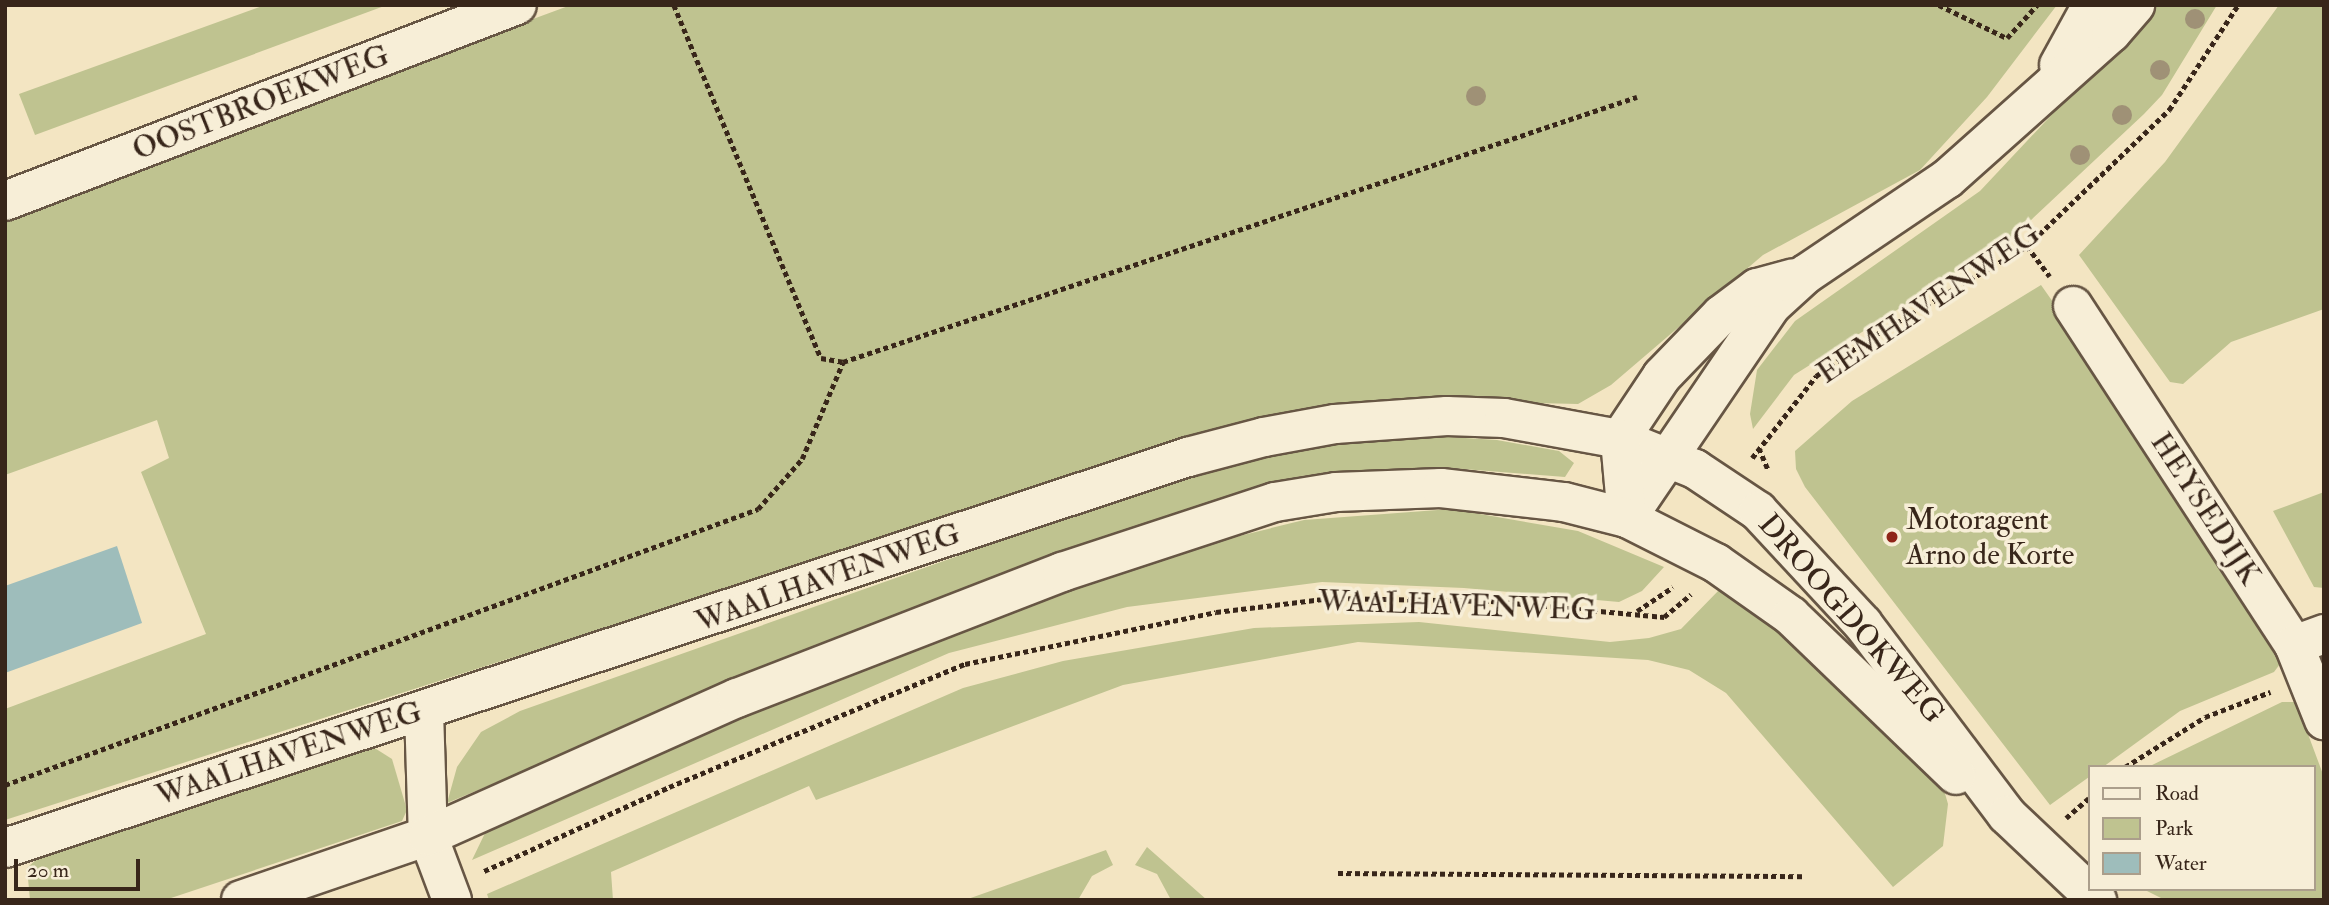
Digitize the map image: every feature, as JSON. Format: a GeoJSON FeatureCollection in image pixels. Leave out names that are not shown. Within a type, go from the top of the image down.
{"type":"FeatureCollection","features":[{"type":"Feature","properties":{"kind":"street","name":"OOSTBROEKWEG"},"geometry":{"type":"LineString","coordinates":[[5,201],[517,5]]}},
{"type":"Feature","properties":{"kind":"street"},"geometry":{"type":"LineString","coordinates":[[2048,85],[2092,5]]}},
{"type":"Feature","properties":{"kind":"street"},"geometry":{"type":"LineString","coordinates":[[1627,518],[1666,455],[1696,421],[1772,305],[1806,274],[1947,178],[2048,85],[2111,33],[2135,5]]}},
{"type":"Feature","properties":{"kind":"street"},"geometry":{"type":"LineString","coordinates":[[1627,518],[1620,439],[1662,376],[1721,315],[1758,288],[1806,274]]}},
{"type":"Feature","properties":{"kind":"street","name":"HEYSEDIJK"},"geometry":{"type":"LineString","coordinates":[[2073,306],[2308,652],[2324,720]]}},
{"type":"Feature","properties":{"kind":"street","name":"WAALHAVENWEG"},"geometry":{"type":"LineString","coordinates":[[5,848],[1188,457],[1264,437],[1335,424],[1447,416],[1504,418],[1620,439],[1666,455]]}},
{"type":"Feature","properties":{"kind":"street","name":"DROOGDOKWEG"},"geometry":{"type":"LineString","coordinates":[[1666,455],[1728,489],[1768,521],[1863,624],[2007,815]]}},
{"type":"Feature","properties":{"kind":"street"},"geometry":{"type":"LineString","coordinates":[[241,900],[429,836],[737,698],[1062,572],[1275,502],[1336,492],[1441,488],[1564,502],[1627,518]]}},
{"type":"Feature","properties":{"kind":"street","name":"DROOGDOKWEG"},"geometry":{"type":"LineString","coordinates":[[1627,518],[1695,554],[1791,616],[1890,707],[1944,765],[2007,815],[2097,900]]}},
{"type":"Feature","properties":{"kind":"street"},"geometry":{"type":"LineString","coordinates":[[424,711],[429,836],[449,894]]}},
{"type":"Feature","properties":{"kind":"path"},"geometry":{"type":"LineString","coordinates":[[674,5],[821,358],[843,362],[1637,97]]}},
{"type":"Feature","properties":{"kind":"path"},"geometry":{"type":"LineString","coordinates":[[1939,5],[2007,38],[2037,5]]}},
{"type":"Feature","properties":{"kind":"path","name":"EEMHAVENWEG"},"geometry":{"type":"LineString","coordinates":[[1728,489],[1816,376],[1867,340],[2027,246],[2169,110],[2238,5]]}},
{"type":"Feature","properties":{"kind":"path"},"geometry":{"type":"LineString","coordinates":[[5,785],[758,509],[802,459],[843,362]]}},
{"type":"Feature","properties":{"kind":"path","name":"WAALHAVENWEG"},"geometry":{"type":"LineString","coordinates":[[449,894],[669,786],[965,664],[1216,612],[1331,598],[1491,601],[1636,612],[1679,581],[1695,554]]}},
{"type":"Feature","properties":{"kind":"path"},"geometry":{"type":"LineString","coordinates":[[2128,765],[2308,652]]}},
{"type":"Feature","properties":{"kind":"path"},"geometry":{"type":"LineString","coordinates":[[1338,873],[1803,876]]}},
{"type":"Feature","properties":{"kind":"green space"},"geometry":{"type":"Polygon","coordinates":[[[265,5],[387,5],[35,135],[19,94],[265,5]]]}},
{"type":"Feature","properties":{"kind":"green space"},"geometry":{"type":"Polygon","coordinates":[[[571,5],[2057,5],[1987,97],[1920,170],[1763,255],[1611,385],[1578,404],[1440,401],[1004,500],[5,820],[5,709],[206,634],[141,472],[169,458],[157,420],[5,475],[5,215],[571,5]]]}},
{"type":"Feature","properties":{"kind":"green space"},"geometry":{"type":"Polygon","coordinates":[[[2155,5],[2217,5],[2162,95],[2144,114],[2014,236],[1794,375],[1753,429],[1750,414],[1757,370],[1795,321],[1980,191],[2155,5]]]}},
{"type":"Feature","properties":{"kind":"green space"},"geometry":{"type":"Polygon","coordinates":[[[2279,5],[2324,5],[2324,309],[2231,342],[2183,384],[2170,382],[2079,255],[2165,162],[2279,5]]]}},
{"type":"Feature","properties":{"kind":"green space"},"geometry":{"type":"Polygon","coordinates":[[[2041,285],[2131,413],[2280,664],[2274,672],[2180,711],[2106,765],[2088,765],[2088,778],[2050,805],[1805,487],[1796,469],[1795,451],[1852,401],[2041,285]]]}},
{"type":"Feature","properties":{"kind":"green space"},"geometry":{"type":"Polygon","coordinates":[[[1402,434],[1497,440],[1559,451],[1574,463],[1565,477],[1438,467],[1301,476],[1209,502],[784,663],[447,803],[457,767],[481,732],[520,711],[1218,464],[1311,445],[1402,434]]]}},
{"type":"Feature","properties":{"kind":"green space"},"geometry":{"type":"Polygon","coordinates":[[[2324,492],[2324,588],[2314,587],[2273,511],[2324,492]]]}},
{"type":"Feature","properties":{"kind":"green space"},"geometry":{"type":"Polygon","coordinates":[[[1451,509],[1578,531],[1664,567],[1642,591],[1619,602],[1464,588],[1322,582],[1127,607],[949,653],[472,860],[487,829],[873,658],[1174,552],[1304,520],[1451,509]]]}},
{"type":"Feature","properties":{"kind":"green space"},"geometry":{"type":"Polygon","coordinates":[[[1720,589],[1733,593],[1820,663],[1944,790],[1948,804],[1943,846],[1893,887],[1726,693],[1689,670],[1648,660],[1358,642],[1123,685],[816,800],[809,786],[611,872],[613,900],[489,900],[487,894],[963,688],[1063,661],[1254,628],[1419,622],[1610,642],[1649,638],[1681,629],[1720,589]]]}},
{"type":"Feature","properties":{"kind":"green space"},"geometry":{"type":"Polygon","coordinates":[[[2282,702],[2296,702],[2324,777],[2324,900],[2165,900],[2147,891],[2315,891],[2315,765],[2152,765],[2282,702]]]}},
{"type":"Feature","properties":{"kind":"green space"},"geometry":{"type":"Polygon","coordinates":[[[373,747],[392,759],[407,810],[402,821],[165,900],[30,900],[27,868],[39,857],[373,747]]]}},
{"type":"Feature","properties":{"kind":"green space"},"geometry":{"type":"Polygon","coordinates":[[[1147,847],[1207,900],[1171,900],[1157,874],[1135,865],[1147,847]]]}},
{"type":"Feature","properties":{"kind":"green space"},"geometry":{"type":"Polygon","coordinates":[[[1106,850],[1113,865],[1092,876],[1078,900],[965,900],[1106,850]]]}},
{"type":"Feature","properties":{"kind":"water"},"geometry":{"type":"Polygon","coordinates":[[[117,546],[142,623],[5,673],[5,586],[117,546]]]}},
{"type":"Feature","properties":{"kind":"place","name":"Motoragent Arno de Korte"},"geometry":{"type":"Point","coordinates":[1892,537]}}]}
